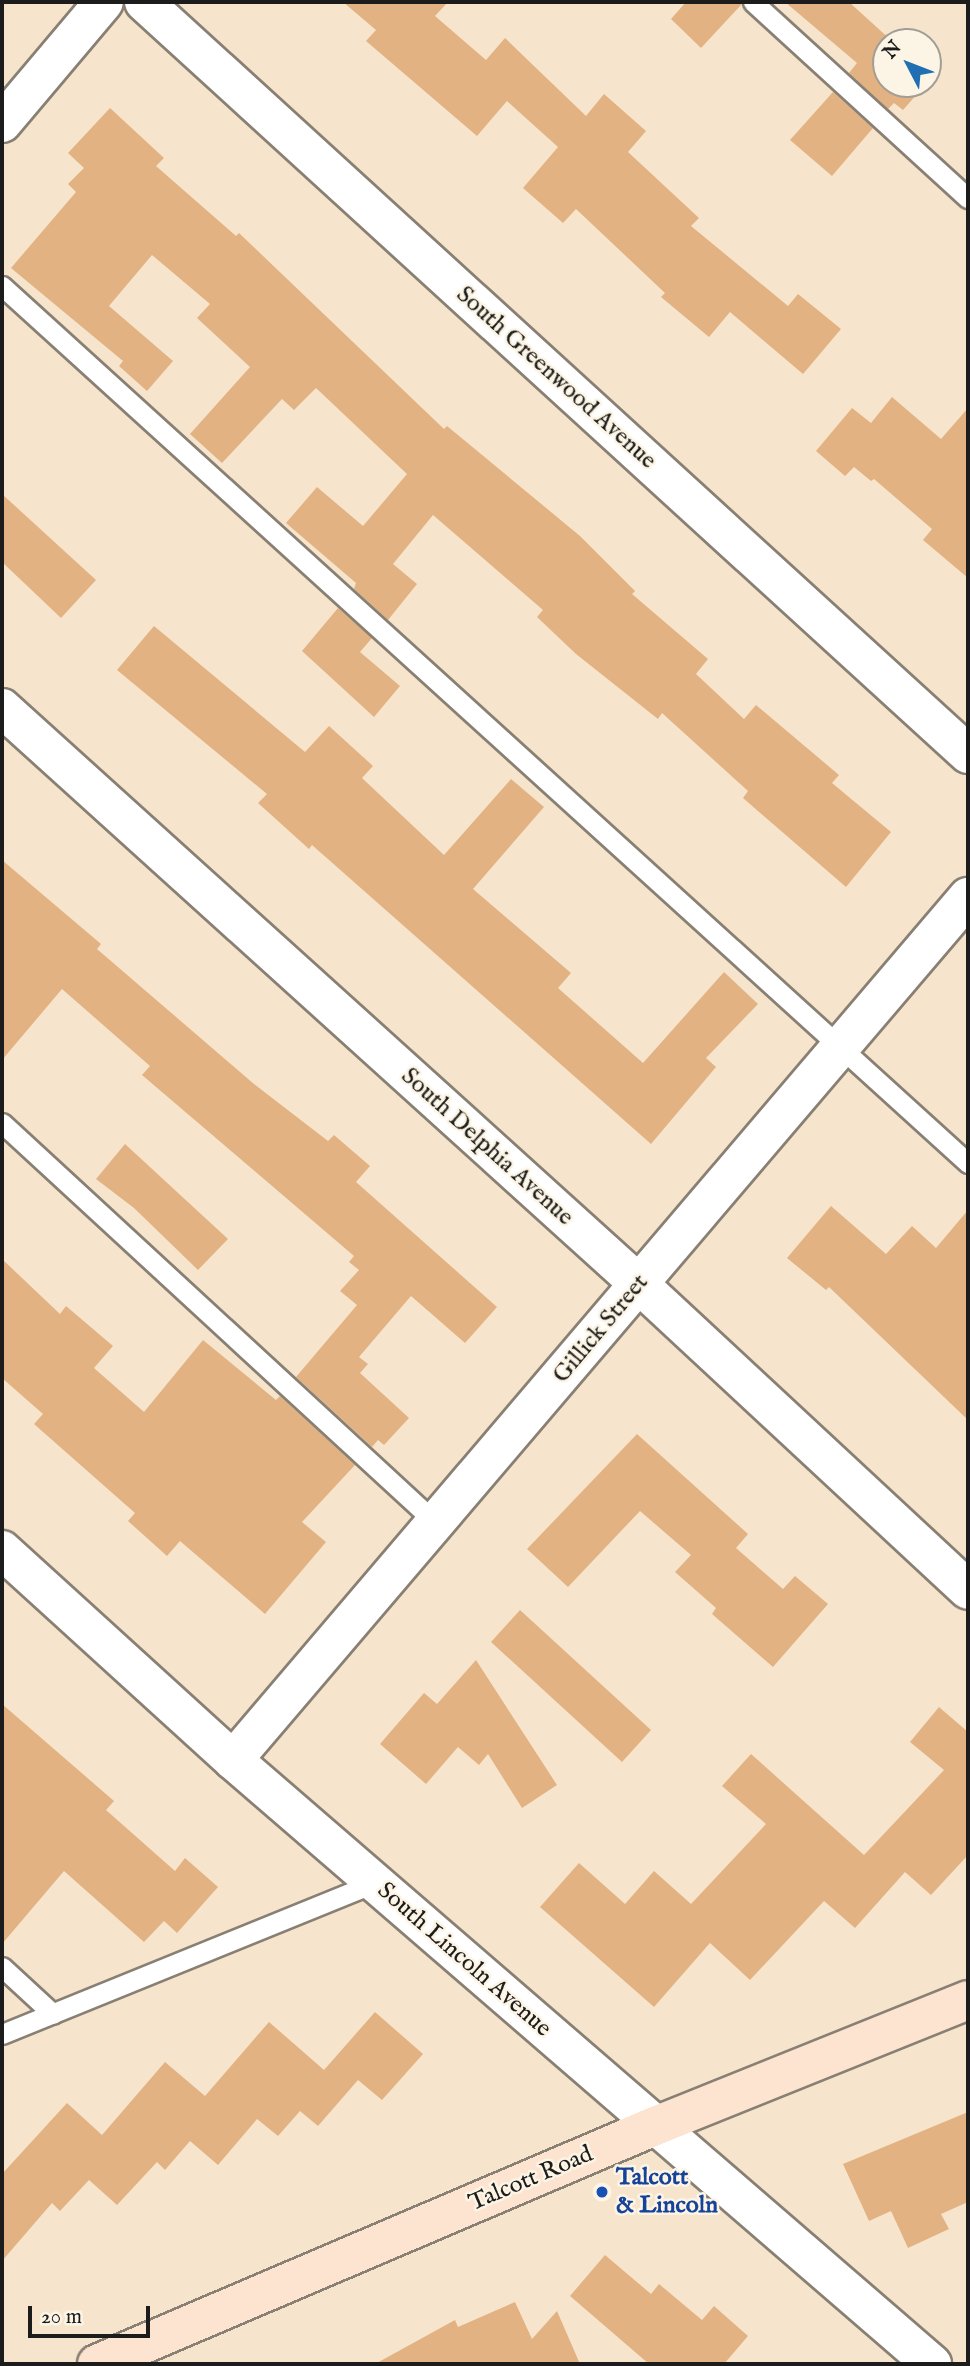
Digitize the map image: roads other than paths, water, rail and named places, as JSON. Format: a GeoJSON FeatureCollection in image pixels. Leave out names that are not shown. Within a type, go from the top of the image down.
{"type":"FeatureCollection","features":[{"type":"Feature","properties":{"kind":"street"},"geometry":{"type":"LineString","coordinates":[[2,123],[104,2]]}},
{"type":"Feature","properties":{"kind":"street","name":"South Greenwood Avenue"},"geometry":{"type":"LineString","coordinates":[[144,2],[968,754]]}},
{"type":"Feature","properties":{"kind":"street","name":"South Delphia Avenue"},"geometry":{"type":"LineString","coordinates":[[2,708],[639,1284],[968,1590]]}},
{"type":"Feature","properties":{"kind":"street","name":"Gillick Street"},"geometry":{"type":"LineString","coordinates":[[233,1760],[968,897]]}},
{"type":"Feature","properties":{"kind":"street","name":"South Lincoln Avenue"},"geometry":{"type":"LineString","coordinates":[[2,1550],[233,1760],[932,2364]]}},
{"type":"Feature","properties":{"kind":"street","name":"Talcott Road"},"geometry":{"type":"LineString","coordinates":[[97,2364],[655,2126],[968,2000]]}},
{"type":"Feature","properties":{"kind":"lane"},"geometry":{"type":"LineString","coordinates":[[753,2],[968,198]]}},
{"type":"Feature","properties":{"kind":"lane"},"geometry":{"type":"LineString","coordinates":[[2,286],[968,1163]]}},
{"type":"Feature","properties":{"kind":"lane"},"geometry":{"type":"LineString","coordinates":[[2,1123],[435,1522]]}},
{"type":"Feature","properties":{"kind":"lane"},"geometry":{"type":"LineString","coordinates":[[2,2034],[376,1882]]}},
{"type":"Feature","properties":{"kind":"lane"},"geometry":{"type":"LineString","coordinates":[[2,1967],[52,2014]]}},
{"type":"Feature","properties":{"kind":"place","name":"Talcott & Lincoln"},"geometry":{"type":"Point","coordinates":[602,2192]}}]}
